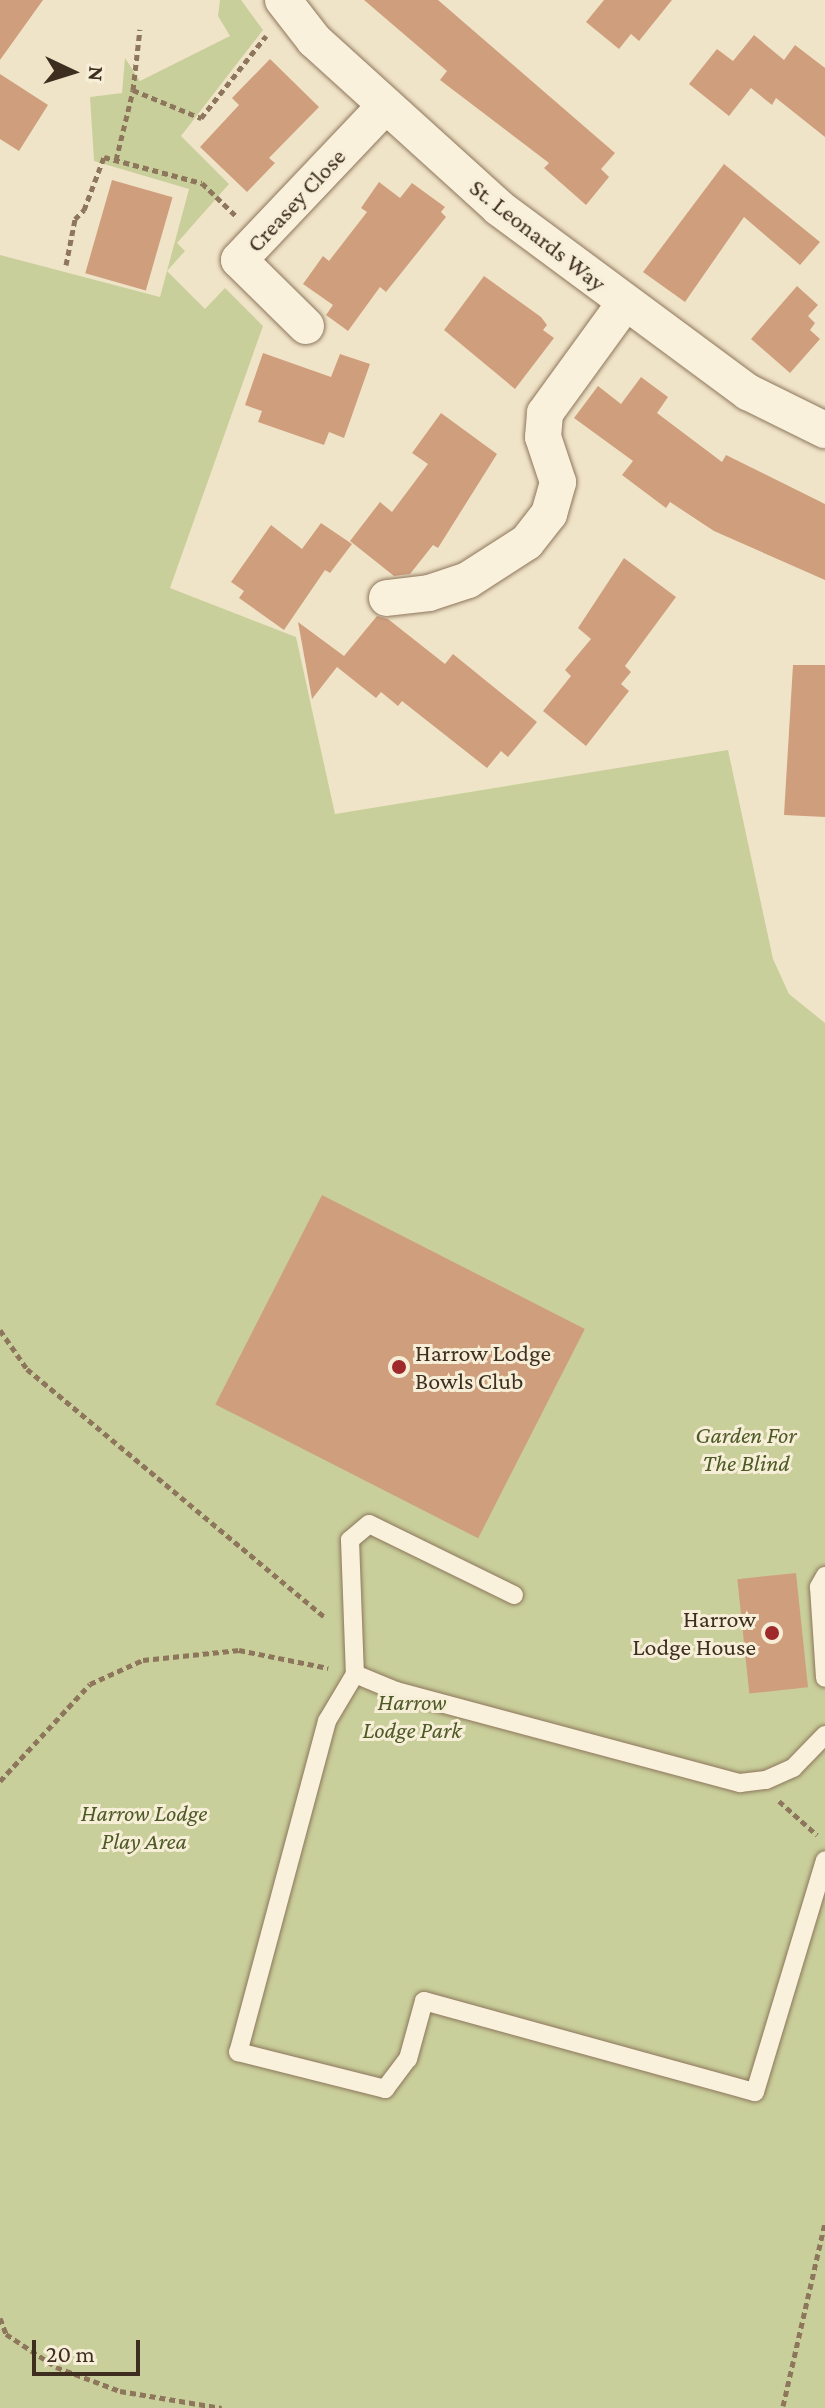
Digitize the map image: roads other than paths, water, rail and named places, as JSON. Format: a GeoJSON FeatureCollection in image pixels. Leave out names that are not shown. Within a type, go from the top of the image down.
{"type":"FeatureCollection","features":[{"type":"Feature","properties":{"kind":"street","name":"St. Leonards Way"},"geometry":{"type":"LineString","coordinates":[[286,3],[314,40],[499,208],[748,392],[825,430]]}},
{"type":"Feature","properties":{"kind":"street","name":"Creasey Close"},"geometry":{"type":"LineString","coordinates":[[306,326],[239,260],[385,106]]}},
{"type":"Feature","properties":{"kind":"street"},"geometry":{"type":"LineString","coordinates":[[387,598],[429,593],[468,580],[527,542],[549,514],[558,482],[543,437],[545,413],[625,303]]}},
{"type":"Feature","properties":{"kind":"lane"},"geometry":{"type":"LineString","coordinates":[[514,1595],[369,1524],[350,1540],[355,1674],[327,1721],[238,2052],[385,2089],[408,2059],[424,2001],[755,2092],[825,1860]]}},
{"type":"Feature","properties":{"kind":"lane"},"geometry":{"type":"LineString","coordinates":[[825,1576],[819,1587],[825,1678]]}},
{"type":"Feature","properties":{"kind":"lane"},"geometry":{"type":"LineString","coordinates":[[355,1674],[396,1691],[740,1783],[766,1780],[793,1768],[825,1735]]}},
{"type":"Feature","properties":{"kind":"place","name":"Harrow Lodge Bowls Club"},"geometry":{"type":"Point","coordinates":[399,1367]}},
{"type":"Feature","properties":{"kind":"place","name":"Harrow Lodge House"},"geometry":{"type":"Point","coordinates":[772,1633]}},
{"type":"Feature","properties":{"kind":"park label","name":"Garden For The Blind"},"geometry":{"type":"Point","coordinates":[746,1449]}},
{"type":"Feature","properties":{"kind":"park label","name":"Harrow Lodge Park"},"geometry":{"type":"Point","coordinates":[412,1716]}},
{"type":"Feature","properties":{"kind":"park label","name":"Harrow Lodge Play Area"},"geometry":{"type":"Point","coordinates":[144,1827]}}]}
